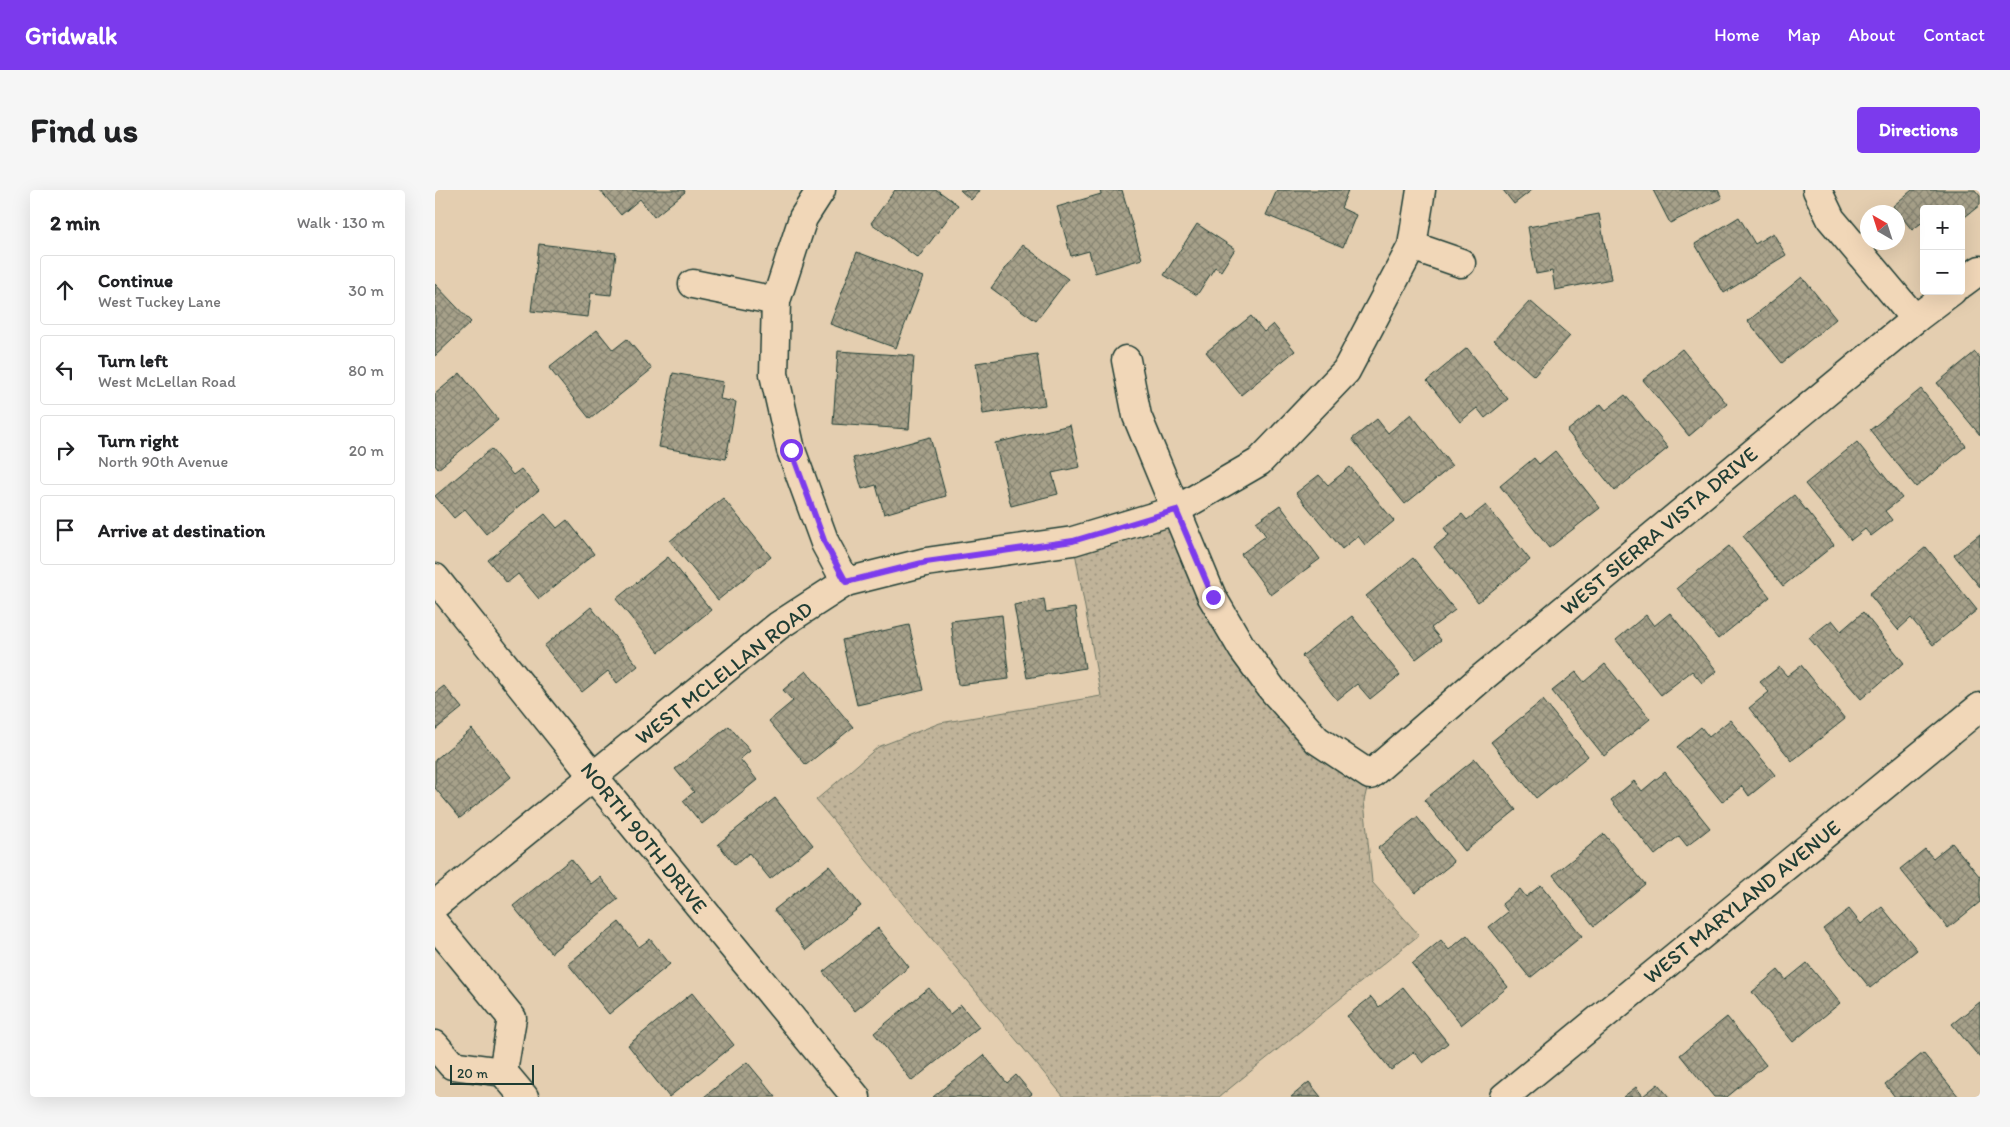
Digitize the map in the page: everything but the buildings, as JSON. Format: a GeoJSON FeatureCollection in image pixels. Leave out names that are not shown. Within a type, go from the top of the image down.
{"type":"FeatureCollection","features":[{"type":"Feature","properties":{"kind":"street"},"geometry":{"type":"LineString","coordinates":[[821,190],[803,218],[776,301],[774,374],[791,450],[825,543],[846,582]]}},
{"type":"Feature","properties":{"kind":"street","name":"WEST MCLELLAN ROAD"},"geometry":{"type":"LineString","coordinates":[[435,905],[778,626],[846,582],[926,562],[1073,541],[1176,510],[1259,462],[1347,371],[1412,246],[1421,190]]}},
{"type":"Feature","properties":{"kind":"street"},"geometry":{"type":"LineString","coordinates":[[1817,190],[1831,219],[1915,319]]}},
{"type":"Feature","properties":{"kind":"street"},"geometry":{"type":"LineString","coordinates":[[1412,246],[1461,263]]}},
{"type":"Feature","properties":{"kind":"street"},"geometry":{"type":"LineString","coordinates":[[1965,281],[1980,270]]}},
{"type":"Feature","properties":{"kind":"street"},"geometry":{"type":"LineString","coordinates":[[693,284],[776,301]]}},
{"type":"Feature","properties":{"kind":"street","name":"WEST SIERRA VISTA DRIVE"},"geometry":{"type":"LineString","coordinates":[[1176,510],[1213,597],[1242,648],[1272,689],[1317,740],[1370,775],[1478,680],[1915,319],[1947,295]]}},
{"type":"Feature","properties":{"kind":"street"},"geometry":{"type":"LineString","coordinates":[[1127,360],[1137,416],[1176,510]]}},
{"type":"Feature","properties":{"kind":"street","name":"NORTH 90TH DRIVE"},"geometry":{"type":"LineString","coordinates":[[435,578],[593,776],[856,1097]]}},
{"type":"Feature","properties":{"kind":"street","name":"WEST MARYLAND AVENUE"},"geometry":{"type":"LineString","coordinates":[[1504,1097],[1980,707]]}},
{"type":"Feature","properties":{"kind":"street"},"geometry":{"type":"LineString","coordinates":[[435,924],[512,1018],[503,1072]]}},
{"type":"Feature","properties":{"kind":"street"},"geometry":{"type":"LineString","coordinates":[[435,1045],[452,1065],[503,1072],[524,1097]]}},
{"type":"Feature","properties":{"kind":"shaded area"},"geometry":{"type":"Polygon","coordinates":[[[1176,510],[1242,648],[1370,775],[1364,801],[1372,882],[1419,935],[1219,1097],[1064,1097],[816,800],[878,747],[940,723],[1101,696],[1073,541],[1176,510]]]}},
{"type":"Feature","properties":{"kind":"route"},"geometry":{"type":"LineString","coordinates":[[791,450],[825,543],[846,582],[926,562],[1073,541],[1176,510],[1213,597]]}}]}
